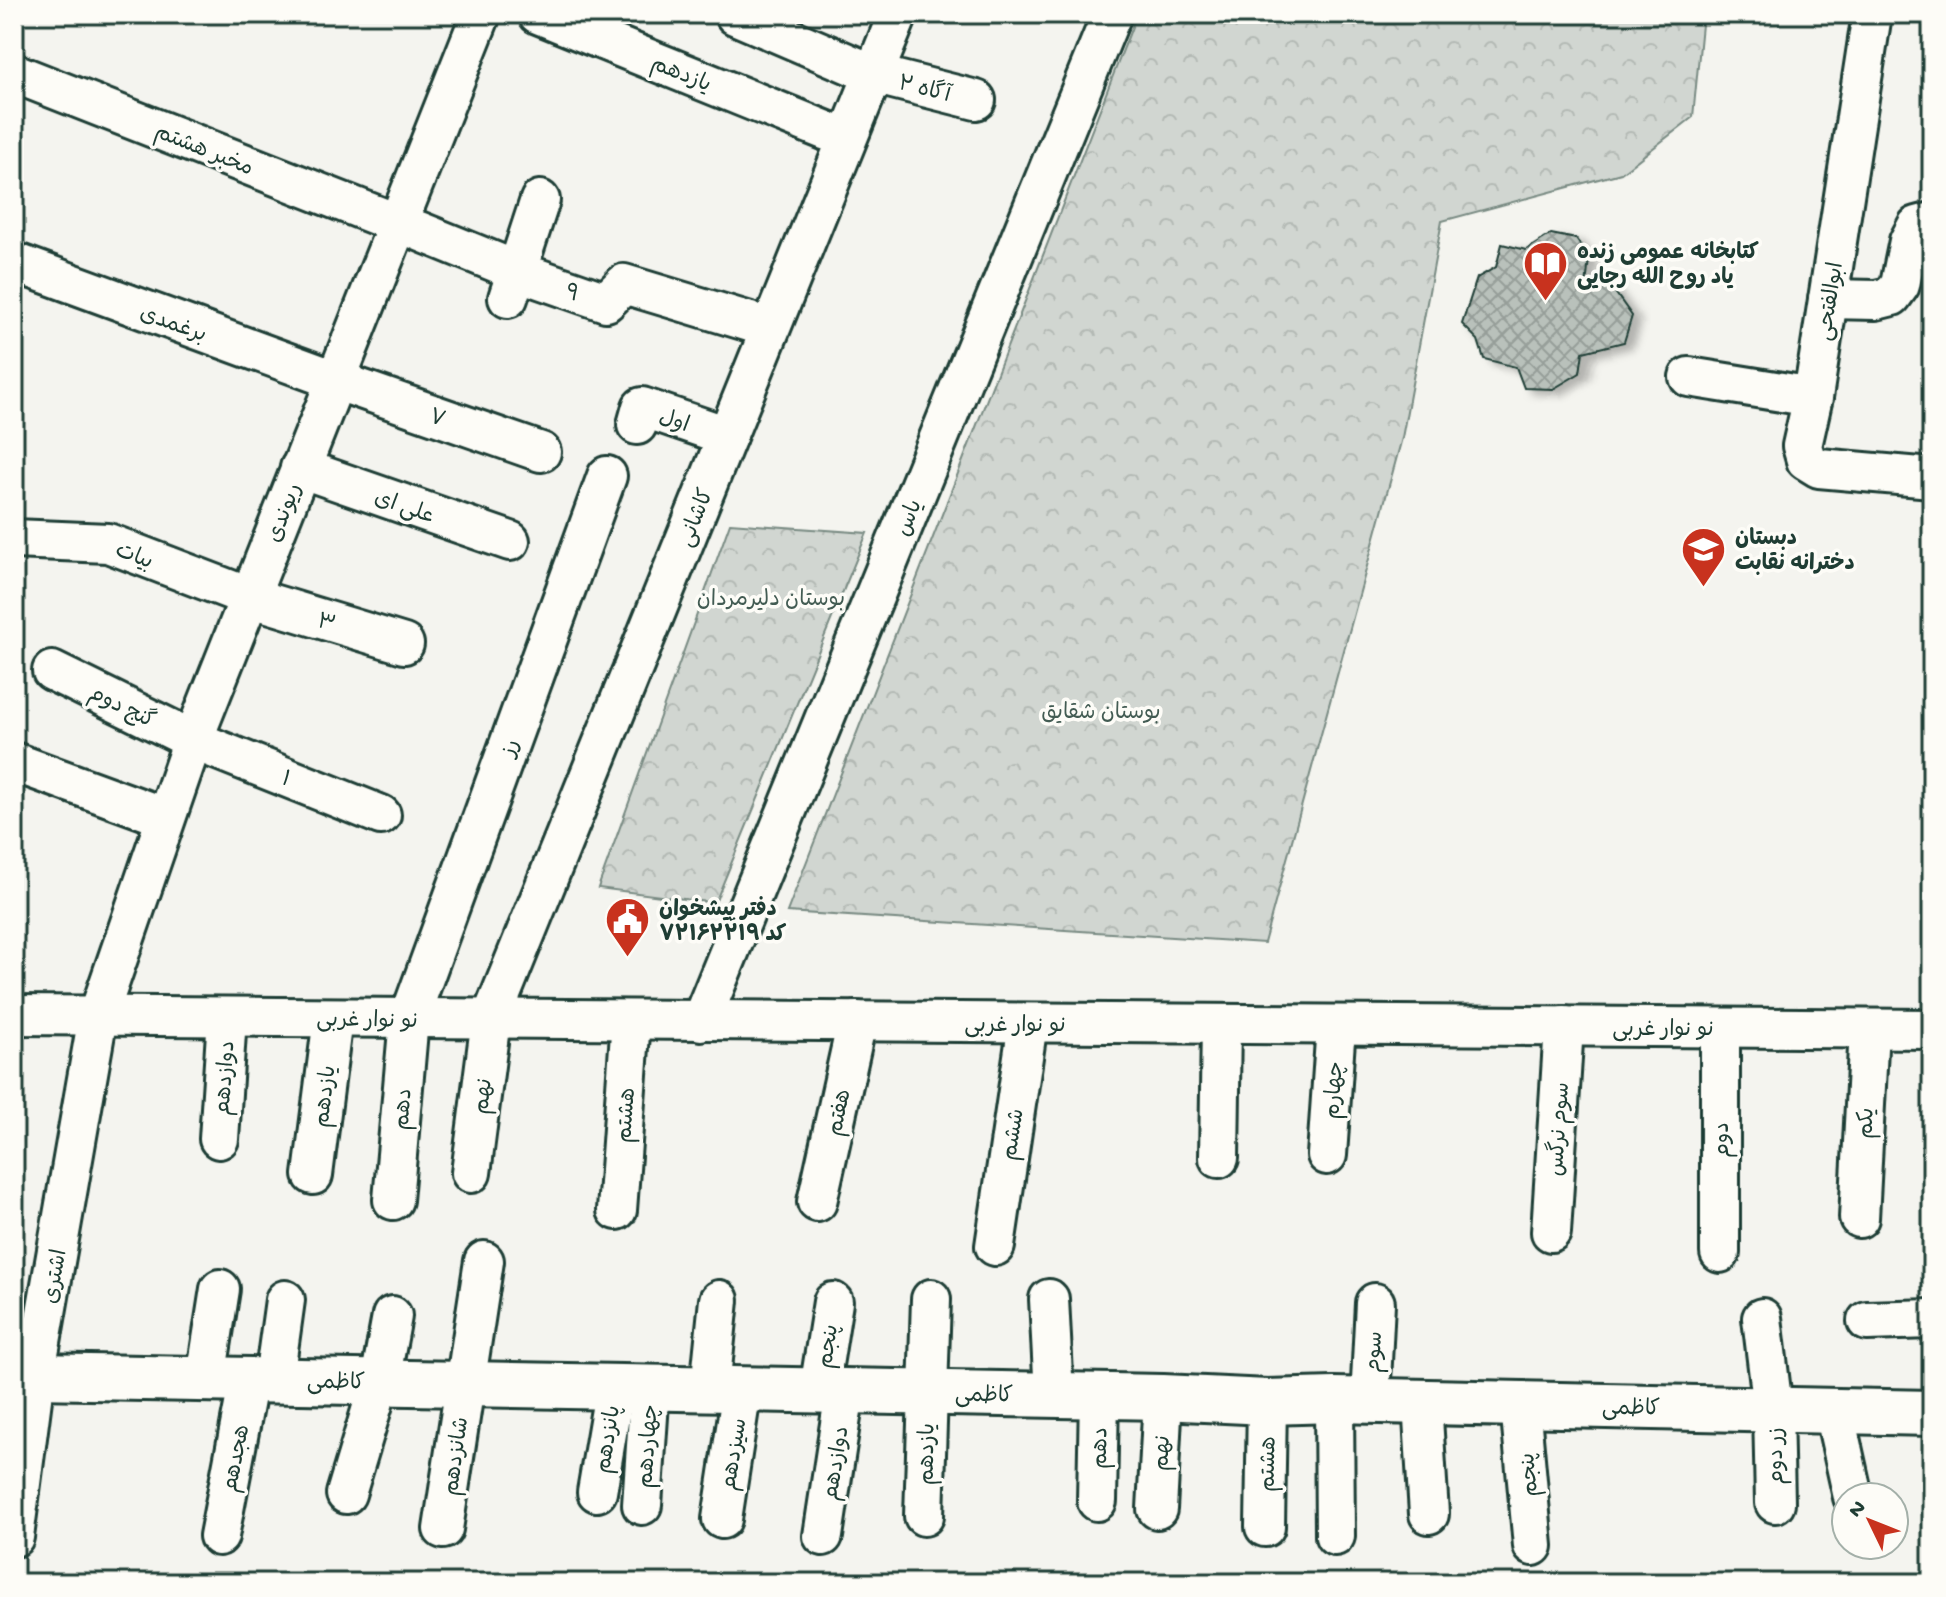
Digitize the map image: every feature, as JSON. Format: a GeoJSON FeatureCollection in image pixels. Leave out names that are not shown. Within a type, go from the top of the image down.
{"type":"FeatureCollection","features":[{"type":"Feature","properties":{"kind":"street","name":"یازدهم"},"geometry":{"type":"LineString","coordinates":[[538,14],[827,131]]}},
{"type":"Feature","properties":{"kind":"street","name":"کاشانی"},"geometry":{"type":"LineString","coordinates":[[491,1019],[898,14]]}},
{"type":"Feature","properties":{"kind":"street","name":"یاس"},"geometry":{"type":"LineString","coordinates":[[701,1021],[1112,14]]}},
{"type":"Feature","properties":{"kind":"street","name":"ابوالفتحی"},"geometry":{"type":"LineString","coordinates":[[1872,14],[1813,397],[1802,446],[1806,460],[1819,468],[1932,478]]}},
{"type":"Feature","properties":{"kind":"street","name":"ریوندی"},"geometry":{"type":"LineString","coordinates":[[98,1016],[164,817],[249,597],[335,380],[408,227],[476,15]]}},
{"type":"Feature","properties":{"kind":"street","name":"آگاه ۲"},"geometry":{"type":"LineString","coordinates":[[735,15],[873,74],[976,100]]}},
{"type":"Feature","properties":{"kind":"street","name":"مخبر هشتم"},"geometry":{"type":"LineString","coordinates":[[14,73],[408,227]]}},
{"type":"Feature","properties":{"kind":"street"},"geometry":{"type":"LineString","coordinates":[[513,284],[540,200]]}},
{"type":"Feature","properties":{"kind":"street"},"geometry":{"type":"LineString","coordinates":[[1828,299],[1876,300],[1892,296],[1900,285],[1913,233],[1917,226],[1932,222]]}},
{"type":"Feature","properties":{"kind":"street","name":"۹"},"geometry":{"type":"LineString","coordinates":[[408,227],[513,284],[606,302],[624,284],[770,328]]}},
{"type":"Feature","properties":{"kind":"street","name":"برغمدی"},"geometry":{"type":"LineString","coordinates":[[14,262],[335,380]]}},
{"type":"Feature","properties":{"kind":"street"},"geometry":{"type":"LineString","coordinates":[[1689,377],[1813,397]]}},
{"type":"Feature","properties":{"kind":"street","name":"۷"},"geometry":{"type":"LineString","coordinates":[[335,380],[541,452]]}},
{"type":"Feature","properties":{"kind":"street","name":"اول"},"geometry":{"type":"LineString","coordinates":[[637,425],[642,407],[727,436]]}},
{"type":"Feature","properties":{"kind":"street","name":"علی ای"},"geometry":{"type":"LineString","coordinates":[[300,468],[510,541]]}},
{"type":"Feature","properties":{"kind":"street","name":"رز"},"geometry":{"type":"LineString","coordinates":[[409,1019],[607,476]]}},
{"type":"Feature","properties":{"kind":"street","name":"بیات"},"geometry":{"type":"LineString","coordinates":[[14,539],[108,543],[249,597]]}},
{"type":"Feature","properties":{"kind":"street","name":"۳"},"geometry":{"type":"LineString","coordinates":[[249,597],[404,644]]}},
{"type":"Feature","properties":{"kind":"street","name":"گنج دوم"},"geometry":{"type":"LineString","coordinates":[[52,671],[193,740]]}},
{"type":"Feature","properties":{"kind":"street","name":"۱"},"geometry":{"type":"LineString","coordinates":[[193,740],[381,815]]}},
{"type":"Feature","properties":{"kind":"street"},"geometry":{"type":"LineString","coordinates":[[14,762],[164,817]]}},
{"type":"Feature","properties":{"kind":"street","name":"نو نوار غربی"},"geometry":{"type":"LineString","coordinates":[[14,1015],[1932,1029]]}},
{"type":"Feature","properties":{"kind":"street","name":"اشتری"},"geometry":{"type":"LineString","coordinates":[[14,1537],[35,1376],[98,1016]]}},
{"type":"Feature","properties":{"kind":"street","name":"دوازدهم"},"geometry":{"type":"LineString","coordinates":[[219,1139],[227,1017]]}},
{"type":"Feature","properties":{"kind":"street","name":"یازدهم"},"geometry":{"type":"LineString","coordinates":[[313,1175],[333,1018]]}},
{"type":"Feature","properties":{"kind":"street","name":"دهم"},"geometry":{"type":"LineString","coordinates":[[393,1200],[409,1019]]}},
{"type":"Feature","properties":{"kind":"street","name":"نهم"},"geometry":{"type":"LineString","coordinates":[[471,1173],[491,1019]]}},
{"type":"Feature","properties":{"kind":"street","name":"هشتم"},"geometry":{"type":"LineString","coordinates":[[617,1210],[631,1020]]}},
{"type":"Feature","properties":{"kind":"street","name":"هفتم"},"geometry":{"type":"LineString","coordinates":[[817,1202],[857,1021]]}},
{"type":"Feature","properties":{"kind":"street","name":"ششم"},"geometry":{"type":"LineString","coordinates":[[995,1246],[1028,1023]]}},
{"type":"Feature","properties":{"kind":"street"},"geometry":{"type":"LineString","coordinates":[[1219,1158],[1221,1024]]}},
{"type":"Feature","properties":{"kind":"street","name":"چهارم"},"geometry":{"type":"LineString","coordinates":[[1327,1155],[1336,1025]]}},
{"type":"Feature","properties":{"kind":"street","name":"سوم نرگس"},"geometry":{"type":"LineString","coordinates":[[1551,1232],[1564,1026]]}},
{"type":"Feature","properties":{"kind":"street","name":"دوم"},"geometry":{"type":"LineString","coordinates":[[1720,1028],[1720,1253]]}},
{"type":"Feature","properties":{"kind":"street","name":"یکم"},"geometry":{"type":"LineString","coordinates":[[1859,1218],[1869,1029]]}},
{"type":"Feature","properties":{"kind":"street"},"geometry":{"type":"LineString","coordinates":[[464,1383],[484,1261]]}},
{"type":"Feature","properties":{"kind":"street"},"geometry":{"type":"LineString","coordinates":[[206,1378],[220,1289]]}},
{"type":"Feature","properties":{"kind":"street"},"geometry":{"type":"LineString","coordinates":[[926,1392],[931,1299]]}},
{"type":"Feature","properties":{"kind":"street"},"geometry":{"type":"LineString","coordinates":[[1049,1299],[1054,1395]]}},
{"type":"Feature","properties":{"kind":"street"},"geometry":{"type":"LineString","coordinates":[[261,1379],[285,1300]]}},
{"type":"Feature","properties":{"kind":"street"},"geometry":{"type":"LineString","coordinates":[[719,1300],[726,1388]]}},
{"type":"Feature","properties":{"kind":"street","name":"پنجم"},"geometry":{"type":"LineString","coordinates":[[832,1390],[833,1302]]}},
{"type":"Feature","properties":{"kind":"street","name":"سوم"},"geometry":{"type":"LineString","coordinates":[[1352,1401],[1375,1303]]}},
{"type":"Feature","properties":{"kind":"street"},"geometry":{"type":"LineString","coordinates":[[346,1494],[380,1381],[392,1316]]}},
{"type":"Feature","properties":{"kind":"street"},"geometry":{"type":"LineString","coordinates":[[1762,1318],[1773,1409]]}},
{"type":"Feature","properties":{"kind":"street"},"geometry":{"type":"LineString","coordinates":[[1867,1321],[1932,1319]]}},
{"type":"Feature","properties":{"kind":"street","name":"کاظمی"},"geometry":{"type":"LineString","coordinates":[[35,1376],[1932,1413]]}},
{"type":"Feature","properties":{"kind":"street","name":"هجدهم"},"geometry":{"type":"LineString","coordinates":[[219,1536],[261,1379]]}},
{"type":"Feature","properties":{"kind":"street","name":"شانزدهم"},"geometry":{"type":"LineString","coordinates":[[443,1529],[464,1383]]}},
{"type":"Feature","properties":{"kind":"street","name":"پانزدهم"},"geometry":{"type":"LineString","coordinates":[[597,1492],[632,1386]]}},
{"type":"Feature","properties":{"kind":"street","name":"چهاردهم"},"geometry":{"type":"LineString","coordinates":[[632,1386],[642,1505]]}},
{"type":"Feature","properties":{"kind":"street","name":"سیزدهم"},"geometry":{"type":"LineString","coordinates":[[722,1519],[726,1388]]}},
{"type":"Feature","properties":{"kind":"street","name":"دوازدهم"},"geometry":{"type":"LineString","coordinates":[[823,1536],[832,1390]]}},
{"type":"Feature","properties":{"kind":"street","name":"یازدهم"},"geometry":{"type":"LineString","coordinates":[[924,1516],[926,1392]]}},
{"type":"Feature","properties":{"kind":"street","name":"دهم"},"geometry":{"type":"LineString","coordinates":[[1097,1501],[1099,1396]]}},
{"type":"Feature","properties":{"kind":"street","name":"نهم"},"geometry":{"type":"LineString","coordinates":[[1157,1509],[1163,1397]]}},
{"type":"Feature","properties":{"kind":"street"},"geometry":{"type":"LineString","coordinates":[[1335,1536],[1352,1401]]}},
{"type":"Feature","properties":{"kind":"street","name":"هشتم"},"geometry":{"type":"LineString","coordinates":[[1265,1527],[1267,1402]]}},
{"type":"Feature","properties":{"kind":"street"},"geometry":{"type":"LineString","coordinates":[[1422,1402],[1429,1514]]}},
{"type":"Feature","properties":{"kind":"street","name":"پنجم"},"geometry":{"type":"LineString","coordinates":[[1520,1404],[1533,1546]]}},
{"type":"Feature","properties":{"kind":"street","name":"زر دوم"},"geometry":{"type":"LineString","coordinates":[[1773,1409],[1775,1503]]}},
{"type":"Feature","properties":{"kind":"street"},"geometry":{"type":"LineString","coordinates":[[1834,1411],[1849,1481]]}},
{"type":"Feature","properties":{"kind":"green space","name":"بوستان شقایق"},"geometry":{"type":"Polygon","coordinates":[[[1137,14],[1703,14],[1693,117],[1621,173],[1442,221],[1402,438],[1264,943],[787,912],[1137,14]]]}},
{"type":"Feature","properties":{"kind":"green space","name":"بوستان دلیرمردان"},"geometry":{"type":"Polygon","coordinates":[[[730,523],[867,533],[715,903],[598,888],[730,523]]]}},
{"type":"Feature","properties":{"kind":"building","name":"کتابخانه عمومی زنده یاد روح الله رجایی"},"geometry":{"type":"Polygon","coordinates":[[[1551,234],[1576,239],[1589,258],[1586,287],[1612,288],[1632,316],[1624,342],[1583,352],[1580,373],[1553,389],[1524,388],[1516,367],[1484,359],[1478,340],[1462,324],[1477,278],[1496,267],[1502,244],[1526,250],[1551,234]]]}},
{"type":"Feature","properties":{"kind":"place","name":"کتابخانه عمومی زنده یاد روح الله رجایی"},"geometry":{"type":"Point","coordinates":[1546,302]}},
{"type":"Feature","properties":{"kind":"place","name":"دبستان دخترانه نقابت"},"geometry":{"type":"Point","coordinates":[1704,588]}},
{"type":"Feature","properties":{"kind":"place","name":"دفتر پیشخوان کد ۷۲۱۶۲۲۱۹"},"geometry":{"type":"Point","coordinates":[628,959]}}]}
